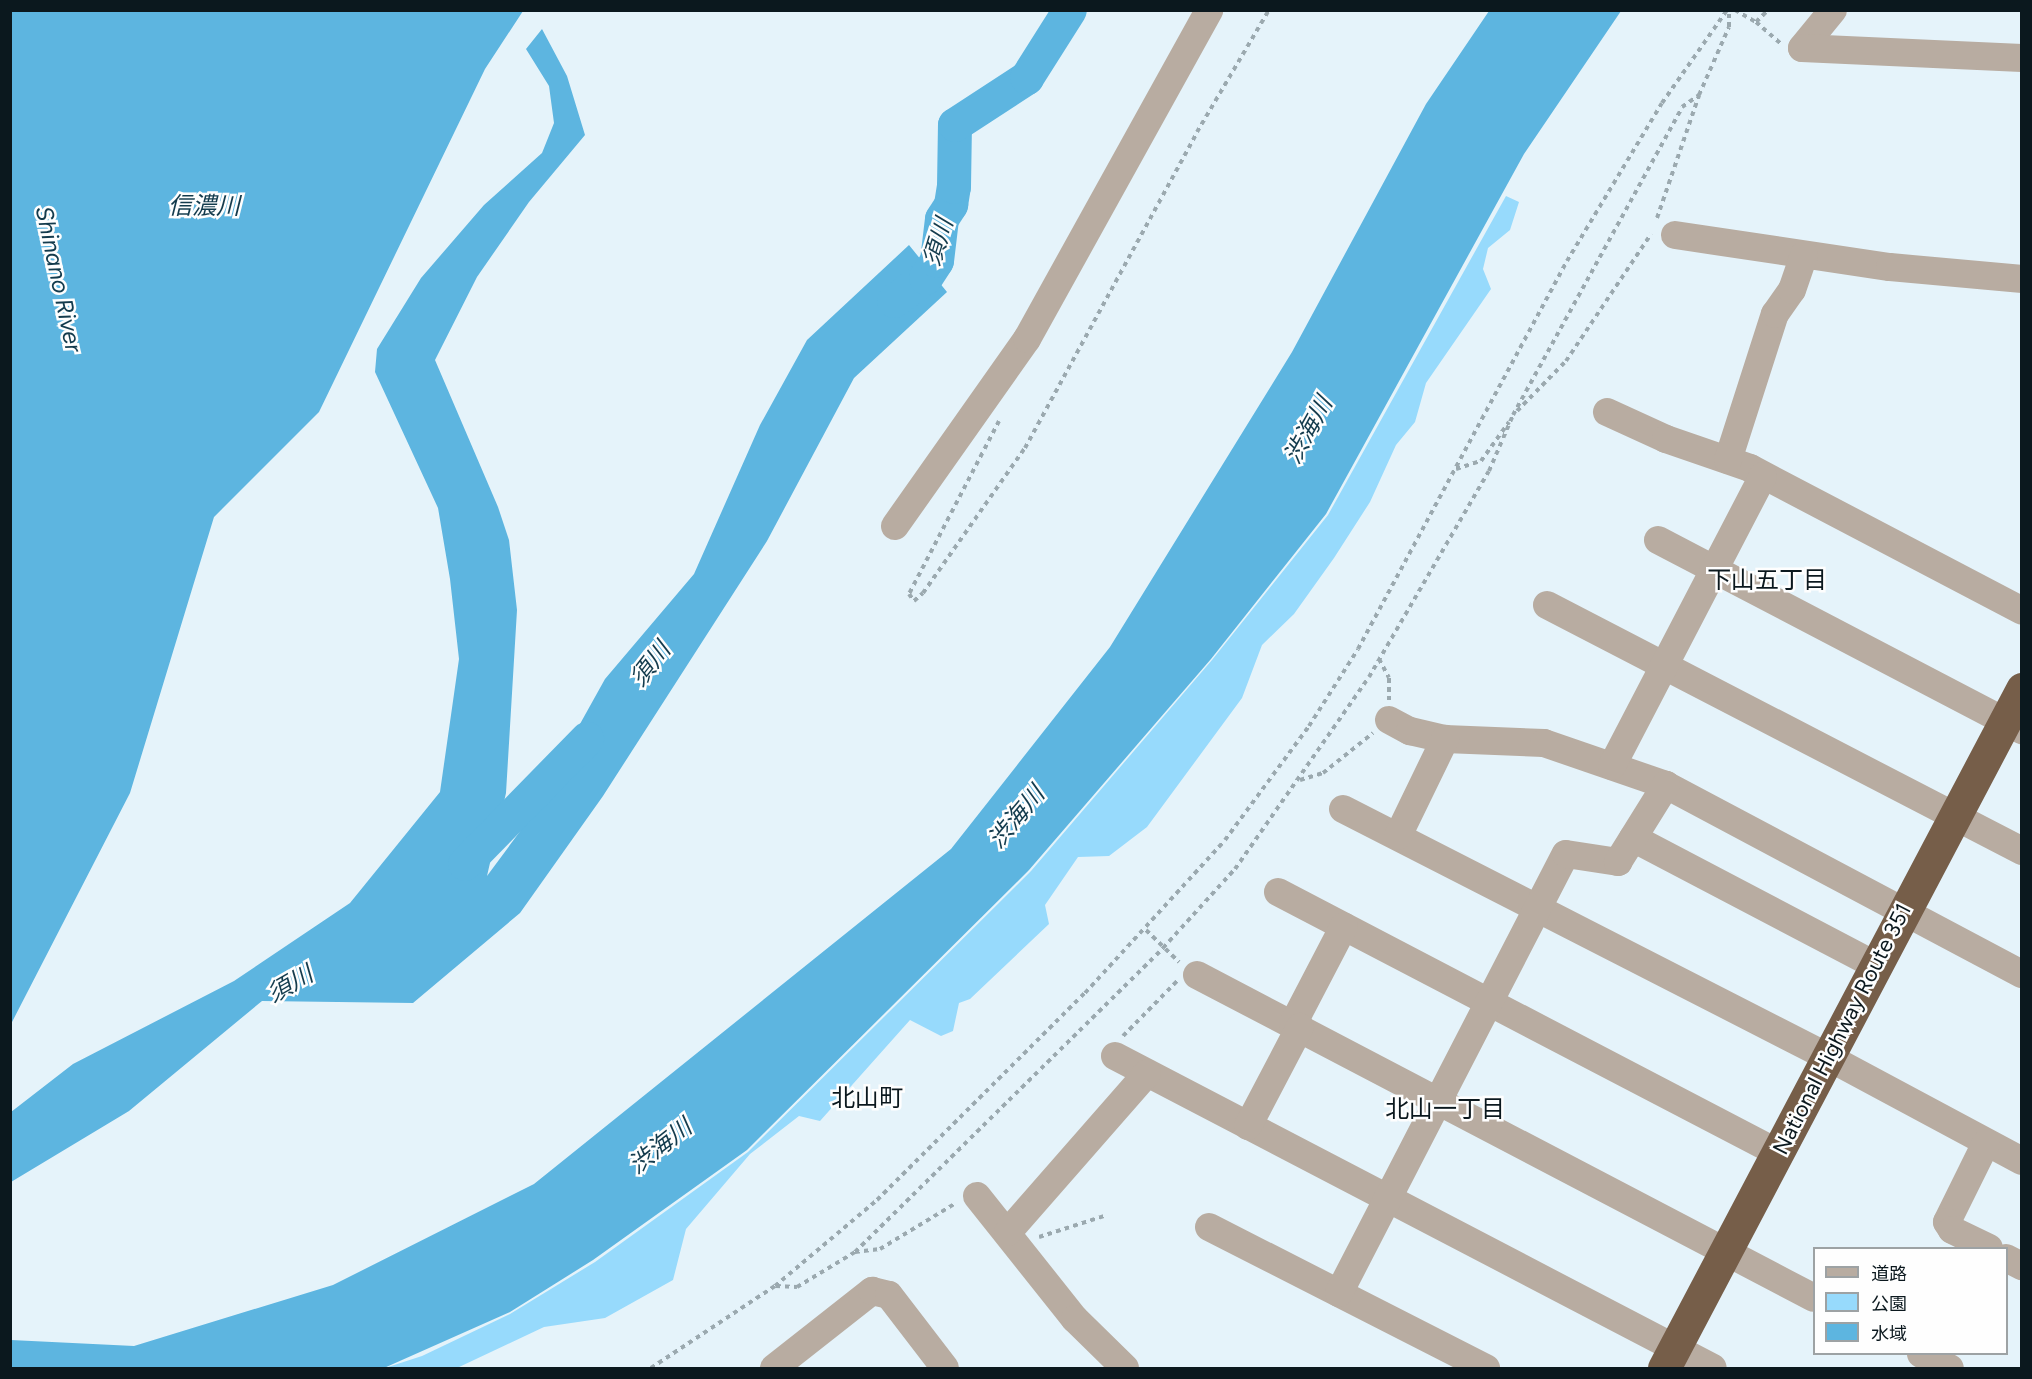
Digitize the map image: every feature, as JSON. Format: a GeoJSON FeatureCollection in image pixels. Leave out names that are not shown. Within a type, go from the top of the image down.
{"type":"FeatureCollection","features":[{"type":"Feature","properties":{"kind":"highway","name":"National Highway Route 351"},"geometry":{"type":"LineString","coordinates":[[1669,1358],[1778,1154],[1826,1056],[1953,815],[2013,725],[2022,689]]}},
{"type":"Feature","properties":{"kind":"street"},"geometry":{"type":"LineString","coordinates":[[895,526],[1027,339],[1209,10]]}},
{"type":"Feature","properties":{"kind":"street"},"geometry":{"type":"LineString","coordinates":[[1833,10],[1802,48],[2022,58]]}},
{"type":"Feature","properties":{"kind":"street"},"geometry":{"type":"LineString","coordinates":[[1675,235],[1804,255],[2022,279]]}},
{"type":"Feature","properties":{"kind":"street"},"geometry":{"type":"LineString","coordinates":[[1728,460],[1775,314],[1792,290],[1804,255]]}},
{"type":"Feature","properties":{"kind":"street"},"geometry":{"type":"LineString","coordinates":[[1607,412],[1666,440],[1728,460],[1763,476],[2022,610]]}},
{"type":"Feature","properties":{"kind":"street"},"geometry":{"type":"LineString","coordinates":[[1612,766],[1716,572],[1763,476]]}},
{"type":"Feature","properties":{"kind":"street"},"geometry":{"type":"LineString","coordinates":[[1658,540],[2013,725]]}},
{"type":"Feature","properties":{"kind":"street"},"geometry":{"type":"LineString","coordinates":[[1547,605],[2022,851]]}},
{"type":"Feature","properties":{"kind":"street"},"geometry":{"type":"LineString","coordinates":[[1389,720],[1410,731],[1445,739],[1530,741],[1666,785],[2022,974]]}},
{"type":"Feature","properties":{"kind":"street"},"geometry":{"type":"LineString","coordinates":[[1398,836],[1445,739]]}},
{"type":"Feature","properties":{"kind":"street"},"geometry":{"type":"LineString","coordinates":[[1339,1293],[1566,854],[1618,862],[1666,785]]}},
{"type":"Feature","properties":{"kind":"street"},"geometry":{"type":"LineString","coordinates":[[1343,809],[1826,1056],[2022,1161]]}},
{"type":"Feature","properties":{"kind":"street"},"geometry":{"type":"LineString","coordinates":[[1633,838],[1875,964]]}},
{"type":"Feature","properties":{"kind":"street"},"geometry":{"type":"LineString","coordinates":[[1278,892],[1778,1154]]}},
{"type":"Feature","properties":{"kind":"street"},"geometry":{"type":"LineString","coordinates":[[1248,1126],[1344,926]]}},
{"type":"Feature","properties":{"kind":"street"},"geometry":{"type":"LineString","coordinates":[[1192,972],[1813,1297]]}},
{"type":"Feature","properties":{"kind":"street"},"geometry":{"type":"LineString","coordinates":[[1115,1056],[1388,1198],[1669,1358],[1713,1368]]}},
{"type":"Feature","properties":{"kind":"street"},"geometry":{"type":"LineString","coordinates":[[1013,1239],[1147,1073]]}},
{"type":"Feature","properties":{"kind":"street"},"geometry":{"type":"LineString","coordinates":[[1986,1143],[1947,1222],[1952,1230],[1987,1247]]}},
{"type":"Feature","properties":{"kind":"street"},"geometry":{"type":"LineString","coordinates":[[977,1196],[1075,1319],[1125,1368]]}},
{"type":"Feature","properties":{"kind":"street"},"geometry":{"type":"LineString","coordinates":[[1209,1227],[1486,1368]]}},
{"type":"Feature","properties":{"kind":"street"},"geometry":{"type":"LineString","coordinates":[[2008,1259],[2022,1266]]}},
{"type":"Feature","properties":{"kind":"street"},"geometry":{"type":"LineString","coordinates":[[774,1368],[872,1291],[889,1295],[945,1368]]}},
{"type":"Feature","properties":{"kind":"street"},"geometry":{"type":"LineString","coordinates":[[1925,1355],[1950,1368]]}},
{"type":"Feature","properties":{"kind":"path"},"geometry":{"type":"LineString","coordinates":[[1000,419],[909,594],[914,601],[923,593],[1025,448],[1197,132],[1269,10]]}},
{"type":"Feature","properties":{"kind":"path"},"geometry":{"type":"LineString","coordinates":[[1456,469],[1481,461],[1513,415],[1566,362],[1654,230],[1699,95],[1729,27],[1728,10]]}},
{"type":"Feature","properties":{"kind":"path"},"geometry":{"type":"LineString","coordinates":[[651,1368],[775,1286],[922,1158],[1146,930],[1225,840],[1308,726],[1358,648],[1567,261],[1668,94],[1728,10]]}},
{"type":"Feature","properties":{"kind":"path"},"geometry":{"type":"LineString","coordinates":[[1735,10],[1756,22],[1783,46]]}},
{"type":"Feature","properties":{"kind":"path"},"geometry":{"type":"LineString","coordinates":[[1756,22],[1767,10]]}},
{"type":"Feature","properties":{"kind":"path"},"geometry":{"type":"LineString","coordinates":[[775,1286],[797,1287],[855,1252],[1163,948],[1235,869],[1300,780],[1379,659],[1489,471],[1513,415],[1682,107],[1699,95]]}},
{"type":"Feature","properties":{"kind":"path"},"geometry":{"type":"LineString","coordinates":[[1300,780],[1323,773],[1389,720],[1389,678],[1379,659]]}},
{"type":"Feature","properties":{"kind":"path"},"geometry":{"type":"LineString","coordinates":[[1115,1056],[1110,1050],[1192,972],[1163,948],[1146,930]]}},
{"type":"Feature","properties":{"kind":"path"},"geometry":{"type":"LineString","coordinates":[[855,1252],[880,1249],[963,1199],[977,1196]]}},
{"type":"Feature","properties":{"kind":"path"},"geometry":{"type":"LineString","coordinates":[[1013,1239],[1104,1216]]}},
{"type":"Feature","properties":{"kind":"green space"},"geometry":{"type":"Polygon","coordinates":[[[1506,196],[1519,202],[1510,230],[1488,248],[1483,269],[1491,289],[1426,383],[1415,422],[1396,445],[1370,502],[1334,558],[1294,614],[1262,645],[1242,698],[1147,827],[1109,856],[1078,857],[1045,905],[1049,924],[970,999],[959,1003],[953,1031],[941,1036],[910,1020],[820,1121],[799,1116],[750,1154],[686,1229],[673,1280],[605,1318],[544,1327],[457,1368],[385,1368],[422,1356],[510,1314],[595,1262],[748,1152],[1031,871],[1212,660],[1328,515],[1506,196]]]}},
{"type":"Feature","properties":{"kind":"water","name":"信濃川"},"geometry":{"type":"Polygon","coordinates":[[[11,10],[523,11],[485,69],[319,412],[214,517],[130,793],[11,1024],[11,10]]]}},
{"type":"Feature","properties":{"kind":"water","name":"渋海川"},"geometry":{"type":"Polygon","coordinates":[[[1489,11],[1621,11],[1524,154],[1326,514],[1211,659],[1029,870],[747,1150],[593,1260],[510,1312],[384,1368],[11,1368],[11,1340],[134,1346],[333,1285],[534,1184],[951,849],[1110,647],[1292,352],[1426,104],[1489,11]]]}},
{"type":"Feature","properties":{"kind":"water"},"geometry":{"type":"Polygon","coordinates":[[[542,29],[567,76],[585,135],[529,202],[477,277],[435,360],[498,507],[509,540],[517,610],[506,793],[487,876],[521,830],[605,679],[694,574],[760,425],[807,340],[909,245],[947,292],[854,378],[767,541],[603,796],[520,913],[413,1003],[262,1001],[129,1111],[11,1182],[11,1112],[73,1064],[234,981],[350,903],[440,792],[459,659],[450,579],[438,508],[375,372],[377,349],[421,278],[484,205],[542,153],[554,123],[549,86],[526,49],[542,29]]]}},
{"type":"Feature","properties":{"kind":"waterway","name":"須川"},"geometry":{"type":"LineString","coordinates":[[894,301],[926,278],[937,261],[942,219],[951,205],[954,187],[955,125],[1027,78],[1070,10]]}},
{"type":"Feature","properties":{"kind":"waterway","name":"須川"},"geometry":{"type":"LineString","coordinates":[[465,864],[587,739]]}},
{"type":"Feature","properties":{"kind":"district","name":"下山五丁目"},"geometry":{"type":"Point","coordinates":[1767,580]}},
{"type":"Feature","properties":{"kind":"district","name":"北山町"},"geometry":{"type":"Point","coordinates":[867,1098]}},
{"type":"Feature","properties":{"kind":"district","name":"北山一丁目"},"geometry":{"type":"Point","coordinates":[1445,1109]}},
{"type":"Feature","properties":{"kind":"water label","name":"Shinano River"},"geometry":{"type":"Point","coordinates":[59,279]}}]}
